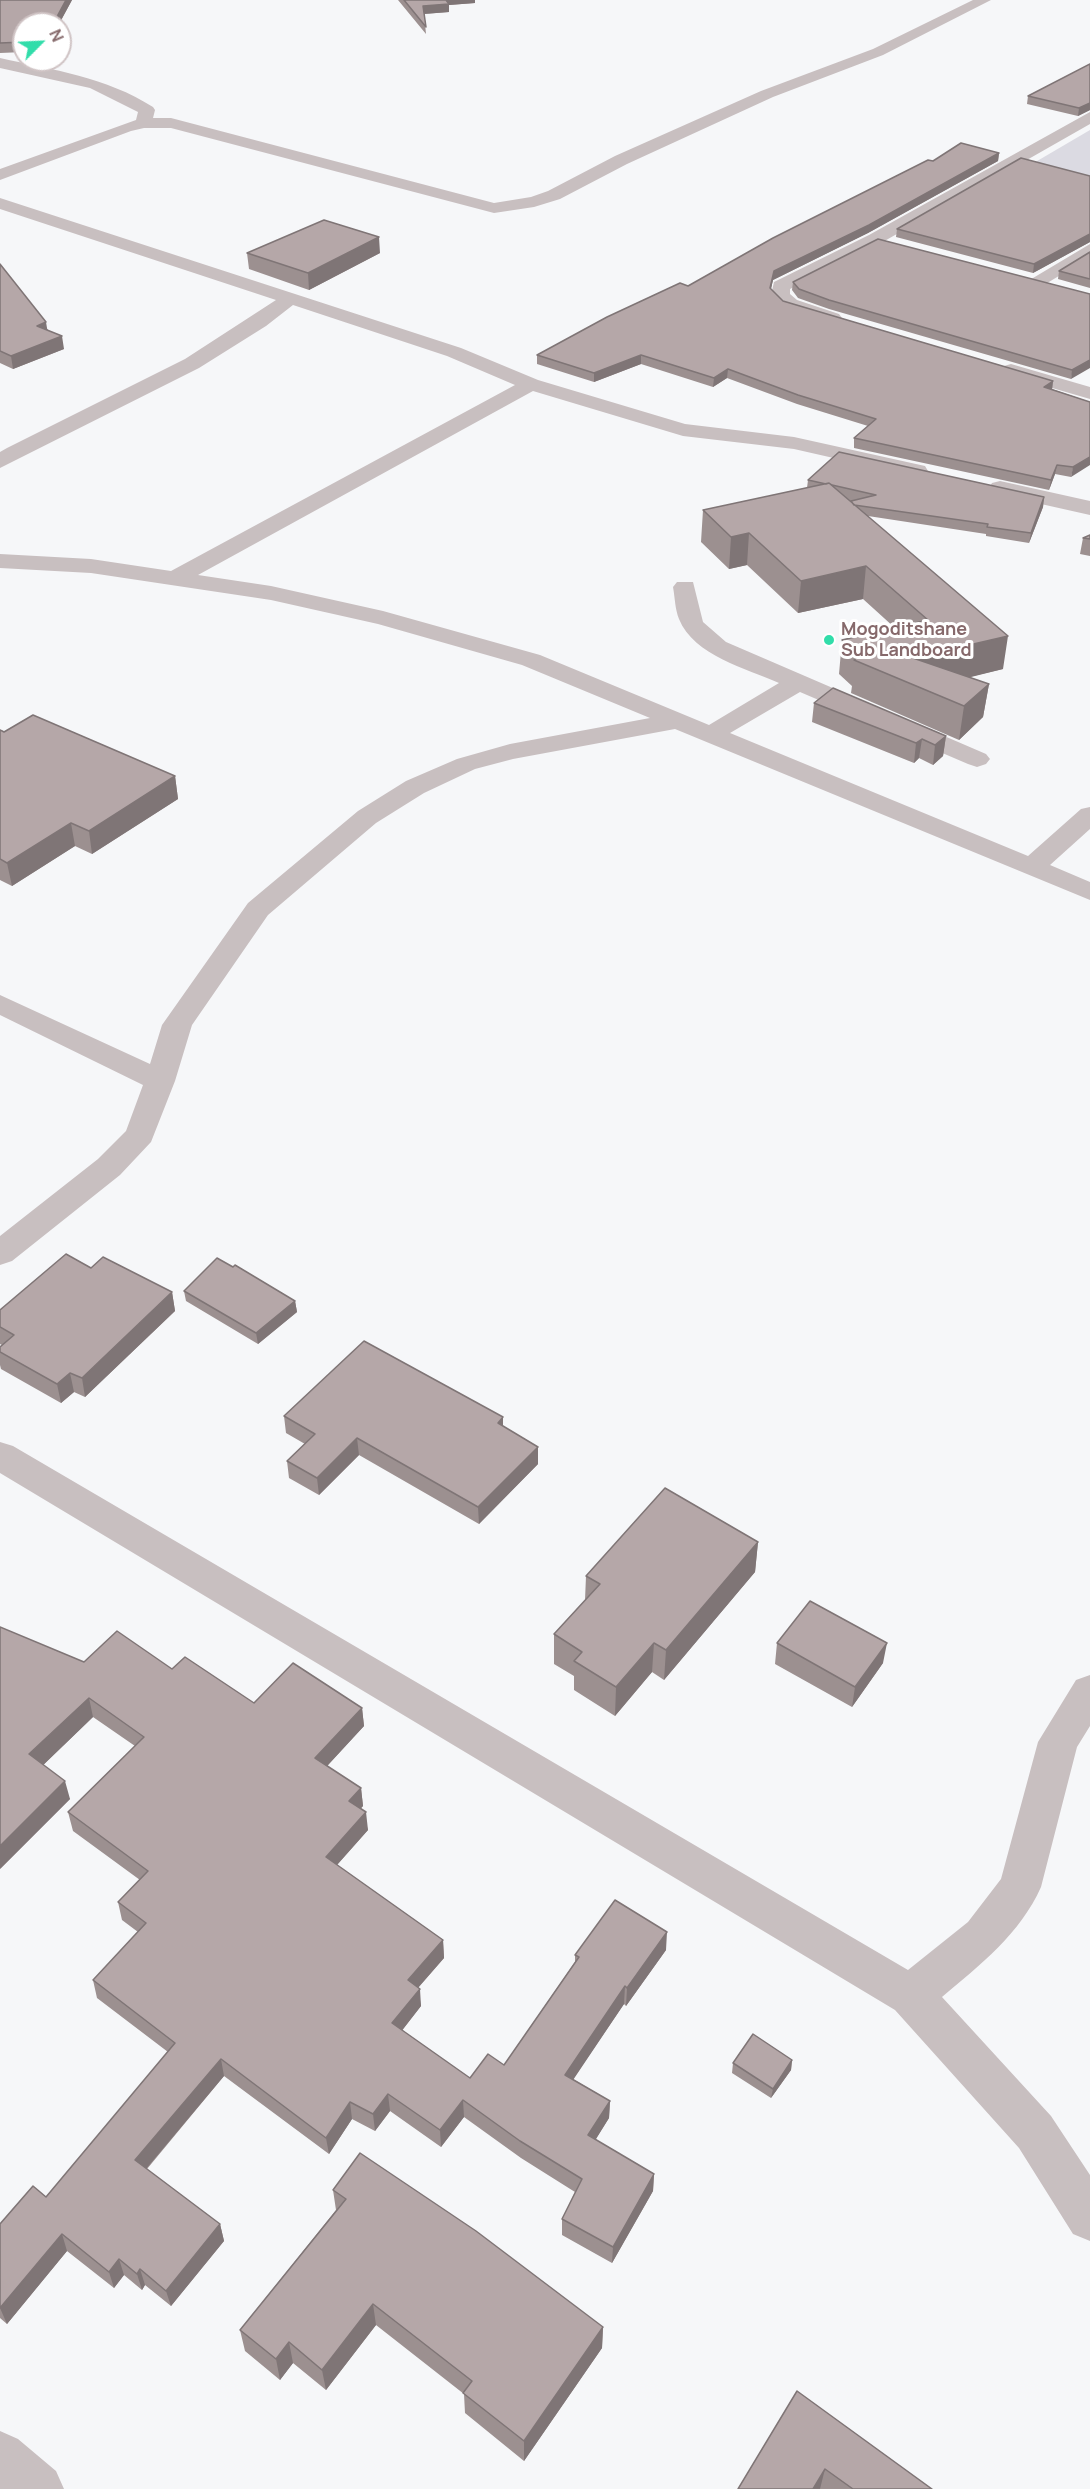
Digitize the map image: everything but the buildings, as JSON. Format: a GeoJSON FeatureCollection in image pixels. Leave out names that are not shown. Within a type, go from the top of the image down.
{"type":"FeatureCollection","features":[{"type":"Feature","properties":{"kind":"street"},"geometry":{"type":"LineString","coordinates":[[0,174],[143,123],[171,123],[494,208],[517,206],[554,195],[621,160],[767,94],[878,52],[984,0]]}},
{"type":"Feature","properties":{"kind":"street"},"geometry":{"type":"LineString","coordinates":[[0,63],[69,78],[135,101],[147,110],[143,123]]}},
{"type":"Feature","properties":{"kind":"street"},"geometry":{"type":"LineString","coordinates":[[855,325],[790,304],[780,295],[782,286],[875,238],[1090,117]]}},
{"type":"Feature","properties":{"kind":"street"},"geometry":{"type":"LineString","coordinates":[[0,202],[454,352],[531,384],[683,430],[794,443],[851,454],[931,474]]}},
{"type":"Feature","properties":{"kind":"street"},"geometry":{"type":"LineString","coordinates":[[875,238],[898,245]]}},
{"type":"Feature","properties":{"kind":"street"},"geometry":{"type":"LineString","coordinates":[[1037,281],[1090,249]]}},
{"type":"Feature","properties":{"kind":"street"},"geometry":{"type":"LineString","coordinates":[[1014,275],[1058,287]]}},
{"type":"Feature","properties":{"kind":"street"},"geometry":{"type":"LineString","coordinates":[[5,452],[204,356],[260,324],[291,298]]}},
{"type":"Feature","properties":{"kind":"street"},"geometry":{"type":"LineString","coordinates":[[989,364],[1090,393]]}},
{"type":"Feature","properties":{"kind":"street"},"geometry":{"type":"LineString","coordinates":[[177,577],[531,384]]}},
{"type":"Feature","properties":{"kind":"street"},"geometry":{"type":"LineString","coordinates":[[976,483],[1090,507]]}},
{"type":"Feature","properties":{"kind":"street"},"geometry":{"type":"LineString","coordinates":[[0,561],[91,566],[177,577],[271,593],[383,618],[531,660],[1090,892]]}},
{"type":"Feature","properties":{"kind":"street"},"geometry":{"type":"LineString","coordinates":[[686,587],[689,620],[700,634],[717,647],[978,759]]}},
{"type":"Feature","properties":{"kind":"street"},"geometry":{"type":"LineString","coordinates":[[711,734],[800,681]]}},
{"type":"Feature","properties":{"kind":"street"},"geometry":{"type":"LineString","coordinates":[[0,1253],[109,1167],[140,1135],[177,1025],[258,909],[367,817],[415,787],[466,764],[510,752],[676,721]]}},
{"type":"Feature","properties":{"kind":"street"},"geometry":{"type":"LineString","coordinates":[[1031,868],[1090,815]]}},
{"type":"Feature","properties":{"kind":"street"},"geometry":{"type":"LineString","coordinates":[[0,1004],[160,1081]]}},
{"type":"Feature","properties":{"kind":"street"},"geometry":{"type":"LineString","coordinates":[[0,1456],[911,1995],[1035,2132],[1090,2217]]}},
{"type":"Feature","properties":{"kind":"street"},"geometry":{"type":"LineString","coordinates":[[911,1995],[983,1936],[1020,1887],[1058,1742],[1090,1692]]}},
{"type":"Feature","properties":{"kind":"street"},"geometry":{"type":"LineString","coordinates":[[0,2457],[38,2489]]}},
{"type":"Feature","properties":{"kind":"shaded area"},"geometry":{"type":"Polygon","coordinates":[[[1090,130],[1090,178],[1032,164],[1090,130]]]}},
{"type":"Feature","properties":{"kind":"place","name":"Mogoditshane Sub Landboard"},"geometry":{"type":"Point","coordinates":[829,640]}}]}
